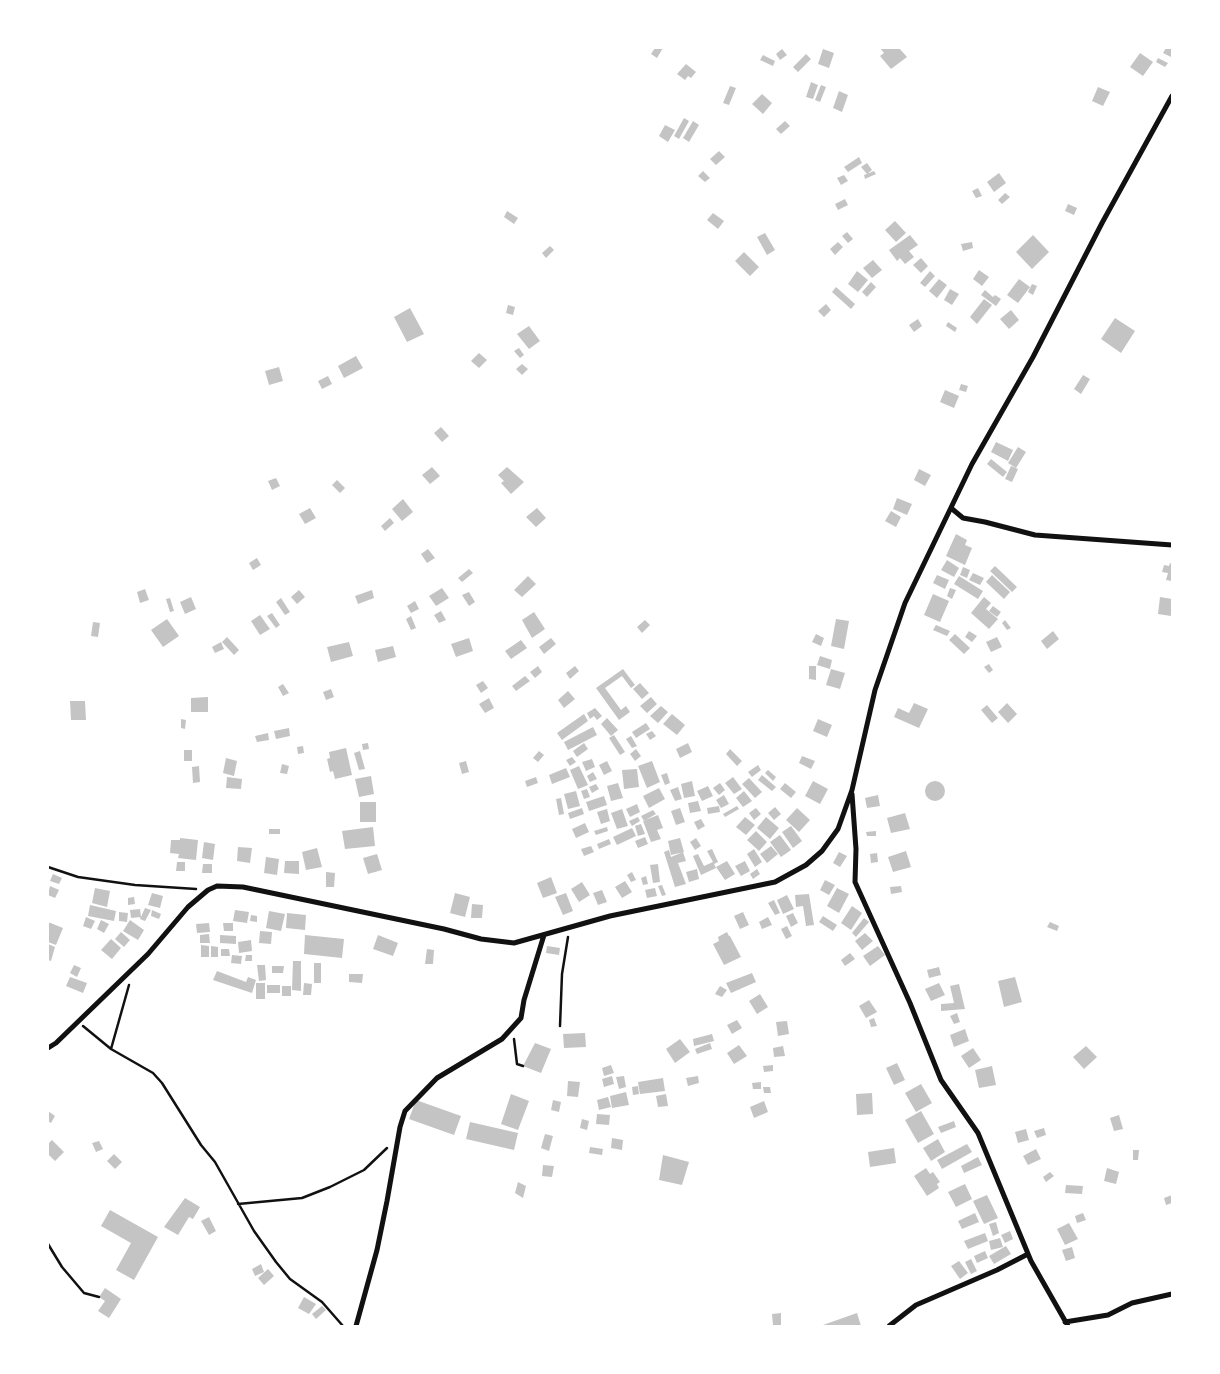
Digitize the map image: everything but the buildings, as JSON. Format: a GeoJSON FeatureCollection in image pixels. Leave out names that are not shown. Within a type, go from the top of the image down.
{"type":"FeatureCollection","features":[{"type":"Feature","properties":{"kind":"street"},"geometry":{"type":"LineString","coordinates":[[48,1048],[56,1043],[148,954],[188,906],[208,890],[217,886],[243,887],[444,929],[481,939],[514,943],[610,916],[775,882],[806,865],[822,851],[838,830],[852,790],[875,690],[905,603],[972,464],[1033,357],[1102,224],[1172,96]]}},
{"type":"Feature","properties":{"kind":"street"},"geometry":{"type":"LineString","coordinates":[[951,508],[963,518],[1035,535],[1172,545]]}},
{"type":"Feature","properties":{"kind":"street"},"geometry":{"type":"LineString","coordinates":[[852,790],[856,850],[855,882],[910,1004],[941,1080],[978,1133],[1028,1254],[1067,1324],[1108,1315],[1132,1303],[1172,1294]]}},
{"type":"Feature","properties":{"kind":"street"},"geometry":{"type":"LineString","coordinates":[[356,1326],[377,1250],[398,1138],[405,1112],[437,1078],[502,1039],[521,1018],[524,1000],[544,935]]}},
{"type":"Feature","properties":{"kind":"street"},"geometry":{"type":"LineString","coordinates":[[889,1326],[916,1305],[997,1270],[1028,1254]]}},
{"type":"Feature","properties":{"kind":"path"},"geometry":{"type":"LineString","coordinates":[[48,868],[88,878],[135,885],[208,890]]}},
{"type":"Feature","properties":{"kind":"path"},"geometry":{"type":"LineString","coordinates":[[560,1026],[562,974],[570,928]]}},
{"type":"Feature","properties":{"kind":"path"},"geometry":{"type":"LineString","coordinates":[[111,1049],[133,969]]}},
{"type":"Feature","properties":{"kind":"path"},"geometry":{"type":"LineString","coordinates":[[78,1022],[111,1049],[153,1074],[162,1083],[201,1145],[215,1162],[254,1231],[290,1280],[322,1302],[344,1326]]}},
{"type":"Feature","properties":{"kind":"path"},"geometry":{"type":"LineString","coordinates":[[512,1028],[517,1064],[524,1066]]}},
{"type":"Feature","properties":{"kind":"path"},"geometry":{"type":"LineString","coordinates":[[238,1204],[302,1198],[330,1187],[364,1170],[398,1138]]}},
{"type":"Feature","properties":{"kind":"path"},"geometry":{"type":"LineString","coordinates":[[48,1244],[62,1267],[84,1293],[99,1297]]}}]}
